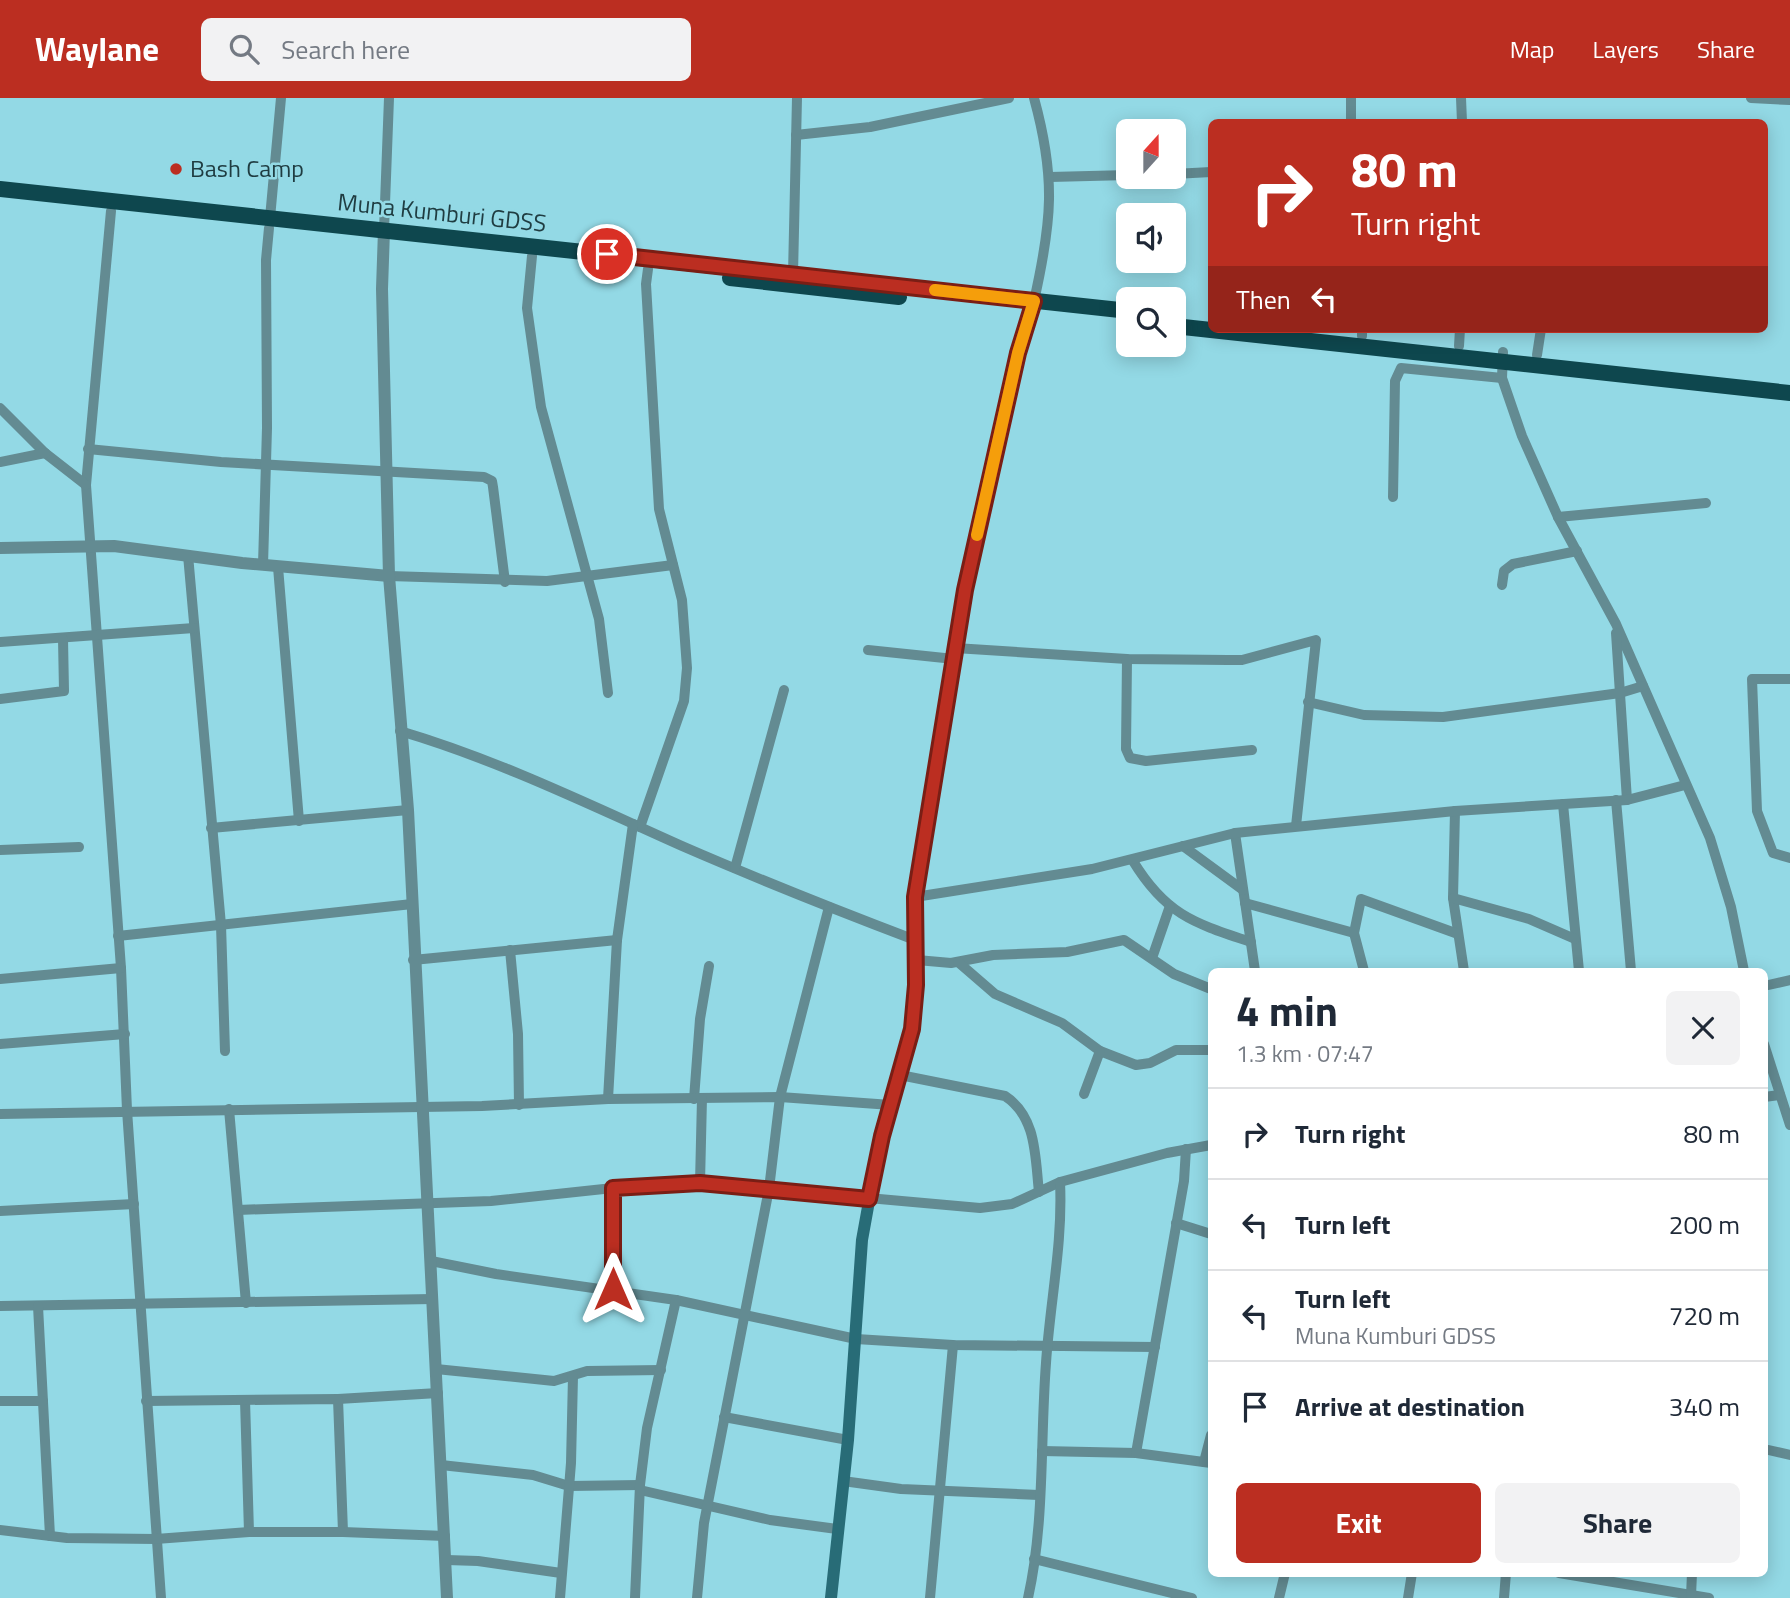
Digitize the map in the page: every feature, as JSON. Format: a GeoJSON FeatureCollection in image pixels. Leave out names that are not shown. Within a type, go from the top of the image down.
{"type":"FeatureCollection","features":[{"type":"Feature","properties":{"kind":"highway","name":"Muna Kumburi GDSS"},"geometry":{"type":"LineString","coordinates":[[0,189],[270,223],[793,274],[1116,319]]}},
{"type":"Feature","properties":{"kind":"highway","name":"Muna Kumburi GDSS"},"geometry":{"type":"LineString","coordinates":[[0,199],[111,211],[270,223]]}},
{"type":"Feature","properties":{"kind":"highway","name":"Muna Kumburi GDSS"},"geometry":{"type":"LineString","coordinates":[[384,235],[648,269],[1033,306],[1116,310]]}},
{"type":"Feature","properties":{"kind":"highway"},"geometry":{"type":"LineString","coordinates":[[1186,317],[1208,320]]}},
{"type":"Feature","properties":{"kind":"highway"},"geometry":{"type":"LineString","coordinates":[[1186,327],[1208,330]]}},
{"type":"Feature","properties":{"kind":"highway"},"geometry":{"type":"LineString","coordinates":[[1235,333],[1790,393]]}},
{"type":"Feature","properties":{"kind":"highway"},"geometry":{"type":"LineString","coordinates":[[1369,333],[1459,346],[1503,364],[1537,355],[1790,383]]}},
{"type":"Feature","properties":{"kind":"main road"},"geometry":{"type":"LineString","coordinates":[[831,1598],[848,1440],[862,1240],[891,1105],[912,1029],[917,960],[915,897],[965,590],[1018,353],[1033,306]]}},
{"type":"Feature","properties":{"kind":"street"},"geometry":{"type":"LineString","coordinates":[[263,565],[266,272],[281,98]]}},
{"type":"Feature","properties":{"kind":"street"},"geometry":{"type":"LineString","coordinates":[[390,98],[382,289],[389,576],[408,810],[413,960],[423,1106],[447,1598]]}},
{"type":"Feature","properties":{"kind":"street"},"geometry":{"type":"LineString","coordinates":[[793,274],[797,98]]}},
{"type":"Feature","properties":{"kind":"street"},"geometry":{"type":"LineString","coordinates":[[796,135],[870,127],[1009,98]]}},
{"type":"Feature","properties":{"kind":"street"},"geometry":{"type":"LineString","coordinates":[[1033,306],[1045,251],[1051,200],[1051,177],[1034,98]]}},
{"type":"Feature","properties":{"kind":"street"},"geometry":{"type":"LineString","coordinates":[[1351,98],[1351,119]]}},
{"type":"Feature","properties":{"kind":"street"},"geometry":{"type":"LineString","coordinates":[[1461,98],[1462,119]]}},
{"type":"Feature","properties":{"kind":"street"},"geometry":{"type":"LineString","coordinates":[[1751,98],[1790,100]]}},
{"type":"Feature","properties":{"kind":"street"},"geometry":{"type":"LineString","coordinates":[[1186,173],[1208,172]]}},
{"type":"Feature","properties":{"kind":"street"},"geometry":{"type":"LineString","coordinates":[[1051,177],[1116,175]]}},
{"type":"Feature","properties":{"kind":"street"},"geometry":{"type":"LineString","coordinates":[[111,211],[86,485],[121,968],[127,1111],[161,1598]]}},
{"type":"Feature","properties":{"kind":"street"},"geometry":{"type":"LineString","coordinates":[[532,256],[527,308],[541,407],[599,619],[608,693]]}},
{"type":"Feature","properties":{"kind":"street"},"geometry":{"type":"LineString","coordinates":[[608,1099],[617,940],[637,825],[684,701],[687,683],[682,600],[659,509],[648,269]]}},
{"type":"Feature","properties":{"kind":"street"},"geometry":{"type":"LineString","coordinates":[[1459,346],[1460,333]]}},
{"type":"Feature","properties":{"kind":"street"},"geometry":{"type":"LineString","coordinates":[[1537,355],[1540,333]]}},
{"type":"Feature","properties":{"kind":"street"},"geometry":{"type":"LineString","coordinates":[[1393,496],[1395,381],[1401,368],[1503,364],[1522,436],[1559,517],[1616,624],[1710,838],[1731,907],[1743,968]]}},
{"type":"Feature","properties":{"kind":"street"},"geometry":{"type":"LineString","coordinates":[[0,408],[45,453],[86,485]]}},
{"type":"Feature","properties":{"kind":"street"},"geometry":{"type":"LineString","coordinates":[[88,449],[266,465],[468,475],[492,481],[505,582]]}},
{"type":"Feature","properties":{"kind":"street"},"geometry":{"type":"LineString","coordinates":[[0,462],[45,453]]}},
{"type":"Feature","properties":{"kind":"street"},"geometry":{"type":"LineString","coordinates":[[1559,517],[1706,503]]}},
{"type":"Feature","properties":{"kind":"street"},"geometry":{"type":"LineString","coordinates":[[0,548],[90,545],[278,567],[505,582],[588,578],[673,565]]}},
{"type":"Feature","properties":{"kind":"street"},"geometry":{"type":"LineString","coordinates":[[1502,584],[1504,571],[1513,564],[1577,551]]}},
{"type":"Feature","properties":{"kind":"street"},"geometry":{"type":"LineString","coordinates":[[188,555],[221,925],[225,1051]]}},
{"type":"Feature","properties":{"kind":"street"},"geometry":{"type":"LineString","coordinates":[[278,567],[299,821]]}},
{"type":"Feature","properties":{"kind":"street"},"geometry":{"type":"LineString","coordinates":[[1616,624],[1631,968]]}},
{"type":"Feature","properties":{"kind":"street"},"geometry":{"type":"LineString","coordinates":[[0,642],[194,628]]}},
{"type":"Feature","properties":{"kind":"street"},"geometry":{"type":"LineString","coordinates":[[0,699],[64,691],[63,639]]}},
{"type":"Feature","properties":{"kind":"street"},"geometry":{"type":"LineString","coordinates":[[868,650],[1242,660],[1316,640],[1296,827]]}},
{"type":"Feature","properties":{"kind":"street"},"geometry":{"type":"LineString","coordinates":[[1127,659],[1126,749],[1130,758],[1146,761],[1252,750]]}},
{"type":"Feature","properties":{"kind":"street"},"geometry":{"type":"LineString","coordinates":[[1790,679],[1752,680],[1757,811],[1773,853],[1790,858]]}},
{"type":"Feature","properties":{"kind":"street"},"geometry":{"type":"LineString","coordinates":[[1308,702],[1364,715],[1443,717],[1620,693],[1643,686]]}},
{"type":"Feature","properties":{"kind":"street"},"geometry":{"type":"LineString","coordinates":[[735,868],[784,690]]}},
{"type":"Feature","properties":{"kind":"street"},"geometry":{"type":"LineString","coordinates":[[400,731],[507,768],[735,868],[915,940]]}},
{"type":"Feature","properties":{"kind":"street"},"geometry":{"type":"LineString","coordinates":[[915,897],[1133,861],[1235,833],[1455,811],[1622,800],[1685,785]]}},
{"type":"Feature","properties":{"kind":"street"},"geometry":{"type":"LineString","coordinates":[[1563,804],[1579,968]]}},
{"type":"Feature","properties":{"kind":"street"},"geometry":{"type":"LineString","coordinates":[[211,828],[408,810]]}},
{"type":"Feature","properties":{"kind":"street"},"geometry":{"type":"LineString","coordinates":[[1455,811],[1453,898],[1464,968]]}},
{"type":"Feature","properties":{"kind":"street"},"geometry":{"type":"LineString","coordinates":[[1235,833],[1255,968]]}},
{"type":"Feature","properties":{"kind":"street"},"geometry":{"type":"LineString","coordinates":[[1183,846],[1243,890]]}},
{"type":"Feature","properties":{"kind":"street"},"geometry":{"type":"LineString","coordinates":[[0,850],[79,847]]}},
{"type":"Feature","properties":{"kind":"street"},"geometry":{"type":"LineString","coordinates":[[1133,861],[1149,887],[1192,922],[1251,942]]}},
{"type":"Feature","properties":{"kind":"street"},"geometry":{"type":"LineString","coordinates":[[1363,968],[1354,933],[1361,898],[1458,934]]}},
{"type":"Feature","properties":{"kind":"street"},"geometry":{"type":"LineString","coordinates":[[1453,898],[1529,919],[1575,939]]}},
{"type":"Feature","properties":{"kind":"street"},"geometry":{"type":"LineString","coordinates":[[1245,903],[1354,933]]}},
{"type":"Feature","properties":{"kind":"street"},"geometry":{"type":"LineString","coordinates":[[118,936],[412,904]]}},
{"type":"Feature","properties":{"kind":"street"},"geometry":{"type":"LineString","coordinates":[[1152,958],[1170,906]]}},
{"type":"Feature","properties":{"kind":"street"},"geometry":{"type":"LineString","coordinates":[[697,1598],[708,1504],[769,1189],[780,1097],[829,907]]}},
{"type":"Feature","properties":{"kind":"street"},"geometry":{"type":"LineString","coordinates":[[413,960],[617,940]]}},
{"type":"Feature","properties":{"kind":"street"},"geometry":{"type":"LineString","coordinates":[[917,960],[958,961],[993,955],[1067,952],[1124,940],[1174,974],[1208,988]]}},
{"type":"Feature","properties":{"kind":"street"},"geometry":{"type":"LineString","coordinates":[[510,950],[518,1034],[519,1105]]}},
{"type":"Feature","properties":{"kind":"street"},"geometry":{"type":"LineString","coordinates":[[958,961],[995,994],[1062,1023],[1100,1051],[1136,1065],[1150,1063],[1175,1050],[1208,1050]]}},
{"type":"Feature","properties":{"kind":"street"},"geometry":{"type":"LineString","coordinates":[[700,1183],[700,1019],[709,966]]}},
{"type":"Feature","properties":{"kind":"street"},"geometry":{"type":"LineString","coordinates":[[0,979],[121,968]]}},
{"type":"Feature","properties":{"kind":"street"},"geometry":{"type":"LineString","coordinates":[[1768,985],[1790,980]]}},
{"type":"Feature","properties":{"kind":"street"},"geometry":{"type":"LineString","coordinates":[[0,1044],[125,1034]]}},
{"type":"Feature","properties":{"kind":"street"},"geometry":{"type":"LineString","coordinates":[[1084,1094],[1100,1051]]}},
{"type":"Feature","properties":{"kind":"street"},"geometry":{"type":"LineString","coordinates":[[1768,1057],[1790,1125]]}},
{"type":"Feature","properties":{"kind":"street"},"geometry":{"type":"LineString","coordinates":[[900,1075],[1005,1096],[1018,1104],[1027,1119],[1033,1141],[1039,1192]]}},
{"type":"Feature","properties":{"kind":"street"},"geometry":{"type":"LineString","coordinates":[[1768,1096],[1780,1095]]}},
{"type":"Feature","properties":{"kind":"street"},"geometry":{"type":"LineString","coordinates":[[0,1114],[519,1105],[608,1099],[780,1097],[891,1105]]}},
{"type":"Feature","properties":{"kind":"street"},"geometry":{"type":"LineString","coordinates":[[229,1109],[246,1303]]}},
{"type":"Feature","properties":{"kind":"street"},"geometry":{"type":"LineString","coordinates":[[238,1210],[491,1201],[613,1188],[700,1183],[980,1208],[1012,1204],[1060,1182],[1208,1145]]}},
{"type":"Feature","properties":{"kind":"street"},"geometry":{"type":"LineString","coordinates":[[1136,1453],[1186,1149]]}},
{"type":"Feature","properties":{"kind":"street"},"geometry":{"type":"LineString","coordinates":[[1028,1598],[1040,1495],[1047,1345],[1062,1221],[1060,1182]]}},
{"type":"Feature","properties":{"kind":"street"},"geometry":{"type":"LineString","coordinates":[[613,1188],[613,1289]]}},
{"type":"Feature","properties":{"kind":"street"},"geometry":{"type":"LineString","coordinates":[[0,1211],[134,1204]]}},
{"type":"Feature","properties":{"kind":"street"},"geometry":{"type":"LineString","coordinates":[[1175,1223],[1208,1233]]}},
{"type":"Feature","properties":{"kind":"street"},"geometry":{"type":"LineString","coordinates":[[431,1261],[496,1274],[676,1300],[856,1339],[953,1345],[1155,1347]]}},
{"type":"Feature","properties":{"kind":"street"},"geometry":{"type":"LineString","coordinates":[[0,1306],[433,1299]]}},
{"type":"Feature","properties":{"kind":"street"},"geometry":{"type":"LineString","coordinates":[[635,1598],[640,1487],[647,1428],[676,1300]]}},
{"type":"Feature","properties":{"kind":"street"},"geometry":{"type":"LineString","coordinates":[[38,1306],[50,1536]]}},
{"type":"Feature","properties":{"kind":"street"},"geometry":{"type":"LineString","coordinates":[[930,1598],[953,1345]]}},
{"type":"Feature","properties":{"kind":"street"},"geometry":{"type":"LineString","coordinates":[[436,1369],[554,1381],[587,1371],[618,1368],[661,1370]]}},
{"type":"Feature","properties":{"kind":"street"},"geometry":{"type":"LineString","coordinates":[[560,1598],[569,1486],[573,1376]]}},
{"type":"Feature","properties":{"kind":"street"},"geometry":{"type":"LineString","coordinates":[[146,1401],[338,1399],[438,1393]]}},
{"type":"Feature","properties":{"kind":"street"},"geometry":{"type":"LineString","coordinates":[[338,1399],[343,1532]]}},
{"type":"Feature","properties":{"kind":"street"},"geometry":{"type":"LineString","coordinates":[[245,1400],[249,1532]]}},
{"type":"Feature","properties":{"kind":"street"},"geometry":{"type":"LineString","coordinates":[[0,1401],[43,1401]]}},
{"type":"Feature","properties":{"kind":"street"},"geometry":{"type":"LineString","coordinates":[[724,1417],[848,1440]]}},
{"type":"Feature","properties":{"kind":"street"},"geometry":{"type":"LineString","coordinates":[[1768,1450],[1790,1455]]}},
{"type":"Feature","properties":{"kind":"street"},"geometry":{"type":"LineString","coordinates":[[1042,1451],[1136,1453],[1207,1463]]}},
{"type":"Feature","properties":{"kind":"street"},"geometry":{"type":"LineString","coordinates":[[441,1465],[533,1475],[569,1486],[640,1487],[770,1520],[837,1529]]}},
{"type":"Feature","properties":{"kind":"street"},"geometry":{"type":"LineString","coordinates":[[843,1481],[940,1490],[1040,1495]]}},
{"type":"Feature","properties":{"kind":"street"},"geometry":{"type":"LineString","coordinates":[[0,1531],[50,1536],[156,1539],[249,1532],[445,1536]]}},
{"type":"Feature","properties":{"kind":"street"},"geometry":{"type":"LineString","coordinates":[[1034,1559],[1192,1598]]}},
{"type":"Feature","properties":{"kind":"street"},"geometry":{"type":"LineString","coordinates":[[447,1560],[478,1561],[561,1573]]}},
{"type":"Feature","properties":{"kind":"street"},"geometry":{"type":"LineString","coordinates":[[1279,1598],[1284,1577]]}},
{"type":"Feature","properties":{"kind":"street"},"geometry":{"type":"LineString","coordinates":[[1408,1577],[1408,1598]]}},
{"type":"Feature","properties":{"kind":"street"},"geometry":{"type":"LineString","coordinates":[[1504,1598],[1506,1577]]}},
{"type":"Feature","properties":{"kind":"street"},"geometry":{"type":"LineString","coordinates":[[1599,1577],[1709,1598]]}},
{"type":"Feature","properties":{"kind":"street"},"geometry":{"type":"LineString","coordinates":[[1691,1595],[1692,1577]]}},
{"type":"Feature","properties":{"kind":"slow traffic"},"geometry":{"type":"LineString","coordinates":[[935,290],[1034,301],[1018,353],[977,535]]}},
{"type":"Feature","properties":{"kind":"place","name":"Bash Camp"},"geometry":{"type":"Point","coordinates":[176,169]}},
{"type":"Feature","properties":{"kind":"route"},"geometry":{"type":"LineString","coordinates":[[607,254],[1034,301],[1018,353],[965,590],[915,897],[917,960],[912,1029],[882,1136],[869,1199],[700,1183],[613,1188],[613,1289]]}}]}
